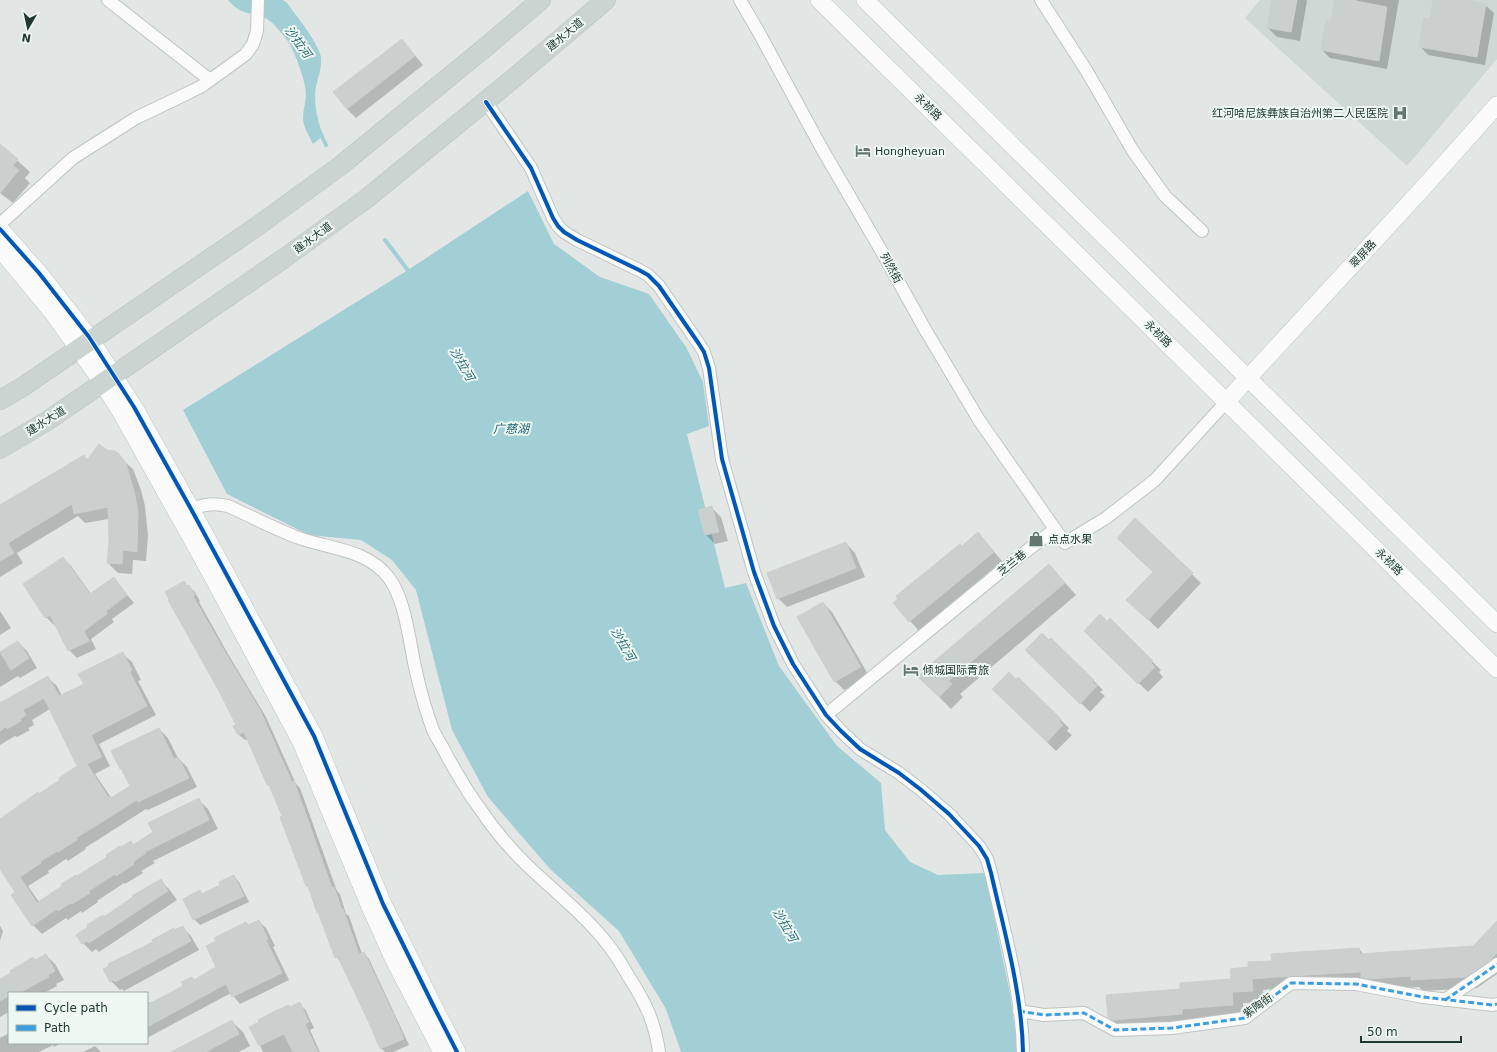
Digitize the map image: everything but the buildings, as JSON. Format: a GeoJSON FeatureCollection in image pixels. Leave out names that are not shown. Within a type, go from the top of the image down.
{"type":"FeatureCollection","features":[{"type":"Feature","properties":{"kind":"main road"},"geometry":{"type":"LineString","coordinates":[[0,400],[24,386],[259,225],[340,166],[541,0]]}},
{"type":"Feature","properties":{"kind":"main road","name":"建水大道"},"geometry":{"type":"LineString","coordinates":[[0,449],[47,422],[284,260],[360,204],[486,102],[606,0]]}},
{"type":"Feature","properties":{"kind":"street"},"geometry":{"type":"LineString","coordinates":[[108,0],[210,80]]}},
{"type":"Feature","properties":{"kind":"street"},"geometry":{"type":"LineString","coordinates":[[0,224],[73,158],[136,118],[184,95],[210,80],[246,54],[253,44],[258,22],[258,0]]}},
{"type":"Feature","properties":{"kind":"street","name":"列然街"},"geometry":{"type":"LineString","coordinates":[[740,0],[821,147],[926,331],[979,420],[1055,529]]}},
{"type":"Feature","properties":{"kind":"street","name":"永祯路"},"geometry":{"type":"LineString","coordinates":[[820,0],[1497,669]]}},
{"type":"Feature","properties":{"kind":"street"},"geometry":{"type":"LineString","coordinates":[[865,0],[1497,624]]}},
{"type":"Feature","properties":{"kind":"street"},"geometry":{"type":"LineString","coordinates":[[1041,0],[1086,70],[1133,151],[1165,196],[1202,231]]}},
{"type":"Feature","properties":{"kind":"street"},"geometry":{"type":"LineString","coordinates":[[486,102],[531,168],[558,226],[564,232],[577,240],[648,275],[659,286],[699,344],[709,368],[722,459],[754,572],[774,626],[792,664],[826,715],[860,749],[899,773],[935,801],[979,846],[987,859],[1014,977],[1023,1038],[1023,1052]]}},
{"type":"Feature","properties":{"kind":"street","name":"翠屏路"},"geometry":{"type":"LineString","coordinates":[[1226,402],[1427,183],[1497,104]]}},
{"type":"Feature","properties":{"kind":"street"},"geometry":{"type":"LineString","coordinates":[[0,229],[39,273],[109,379],[134,407],[191,509],[314,736],[383,904],[457,1052]]}},
{"type":"Feature","properties":{"kind":"street"},"geometry":{"type":"LineString","coordinates":[[0,249],[48,306],[85,344]]}},
{"type":"Feature","properties":{"kind":"street"},"geometry":{"type":"LineString","coordinates":[[109,379],[122,414],[208,568],[301,742],[374,916],[398,967],[442,1052]]}},
{"type":"Feature","properties":{"kind":"street"},"geometry":{"type":"LineString","coordinates":[[1055,529],[1065,543],[1106,518],[1155,480],[1226,402]]}},
{"type":"Feature","properties":{"kind":"street"},"geometry":{"type":"LineString","coordinates":[[191,509],[207,504],[228,506],[298,537],[316,543],[333,546],[356,554],[369,561],[389,578],[396,590],[404,615],[418,681],[434,731],[462,783],[478,807],[510,847],[527,865],[585,919],[610,947],[645,1002],[657,1035],[659,1052]]}},
{"type":"Feature","properties":{"kind":"street","name":"芝兰巷"},"geometry":{"type":"LineString","coordinates":[[826,715],[1016,559],[1055,529]]}},
{"type":"Feature","properties":{"kind":"street"},"geometry":{"type":"LineString","coordinates":[[1445,1000],[1497,964]]}},
{"type":"Feature","properties":{"kind":"street","name":"紫陶街"},"geometry":{"type":"LineString","coordinates":[[1019,1012],[1044,1015],[1084,1013],[1115,1030],[1172,1028],[1245,1018],[1290,983],[1356,984],[1445,1000],[1493,1005],[1497,1004]]}},
{"type":"Feature","properties":{"kind":"shaded area","name":"红河哈尼族彝族自治州第二人民医院"},"geometry":{"type":"Polygon","coordinates":[[[1260,0],[1497,0],[1497,59],[1407,166],[1245,18],[1260,0]]]}},
{"type":"Feature","properties":{"kind":"water"},"geometry":{"type":"Polygon","coordinates":[[[228,0],[283,0],[288,4],[316,44],[321,61],[315,93],[318,118],[323,136],[313,144],[303,121],[306,94],[304,82],[290,44],[271,22],[265,18],[237,9],[228,0]]]}},
{"type":"Feature","properties":{"kind":"water","name":"广慈湖"},"geometry":{"type":"Polygon","coordinates":[[[528,191],[554,244],[600,277],[649,294],[686,347],[703,382],[709,426],[687,434],[725,588],[746,583],[779,666],[837,746],[881,783],[885,830],[910,862],[938,875],[985,873],[1010,994],[1018,1052],[681,1052],[666,1009],[619,931],[550,869],[488,797],[452,730],[416,590],[392,560],[361,540],[309,535],[227,494],[183,410],[408,270],[528,191]]]}},
{"type":"Feature","properties":{"kind":"waterway","name":"沙拉河"},"geometry":{"type":"LineString","coordinates":[[320,132],[326,145]]}},
{"type":"Feature","properties":{"kind":"waterway","name":"沙拉河"},"geometry":{"type":"LineString","coordinates":[[385,240],[410,273]]}},
{"type":"Feature","properties":{"kind":"marked path"},"geometry":{"type":"LineString","coordinates":[[1445,1000],[1497,964]]}},
{"type":"Feature","properties":{"kind":"marked path"},"geometry":{"type":"LineString","coordinates":[[1019,1011],[1044,1015],[1084,1013],[1115,1030],[1172,1028],[1245,1018],[1291,983],[1356,984],[1423,997],[1493,1005],[1497,1004]]}},
{"type":"Feature","properties":{"kind":"cycle path"},"geometry":{"type":"LineString","coordinates":[[486,102],[531,168],[558,226],[564,232],[577,240],[648,275],[659,286],[704,352],[709,368],[722,459],[754,572],[774,626],[793,664],[826,715],[860,749],[899,773],[949,814],[979,846],[987,859],[1007,939],[1016,984],[1022,1030],[1023,1052]]}},
{"type":"Feature","properties":{"kind":"cycle path"},"geometry":{"type":"LineString","coordinates":[[0,229],[39,273],[89,337],[134,407],[191,509],[314,736],[383,904],[457,1052]]}},
{"type":"Feature","properties":{"kind":"place","name":"红河哈尼族彝族自治州第二人民医院"},"geometry":{"type":"Point","coordinates":[1400,113]}},
{"type":"Feature","properties":{"kind":"place","name":"Hongheyuan"},"geometry":{"type":"Point","coordinates":[863,151]}},
{"type":"Feature","properties":{"kind":"place","name":"点点水果"},"geometry":{"type":"Point","coordinates":[1036,539]}},
{"type":"Feature","properties":{"kind":"place","name":"倾城国际青旅"},"geometry":{"type":"Point","coordinates":[911,670]}}]}
